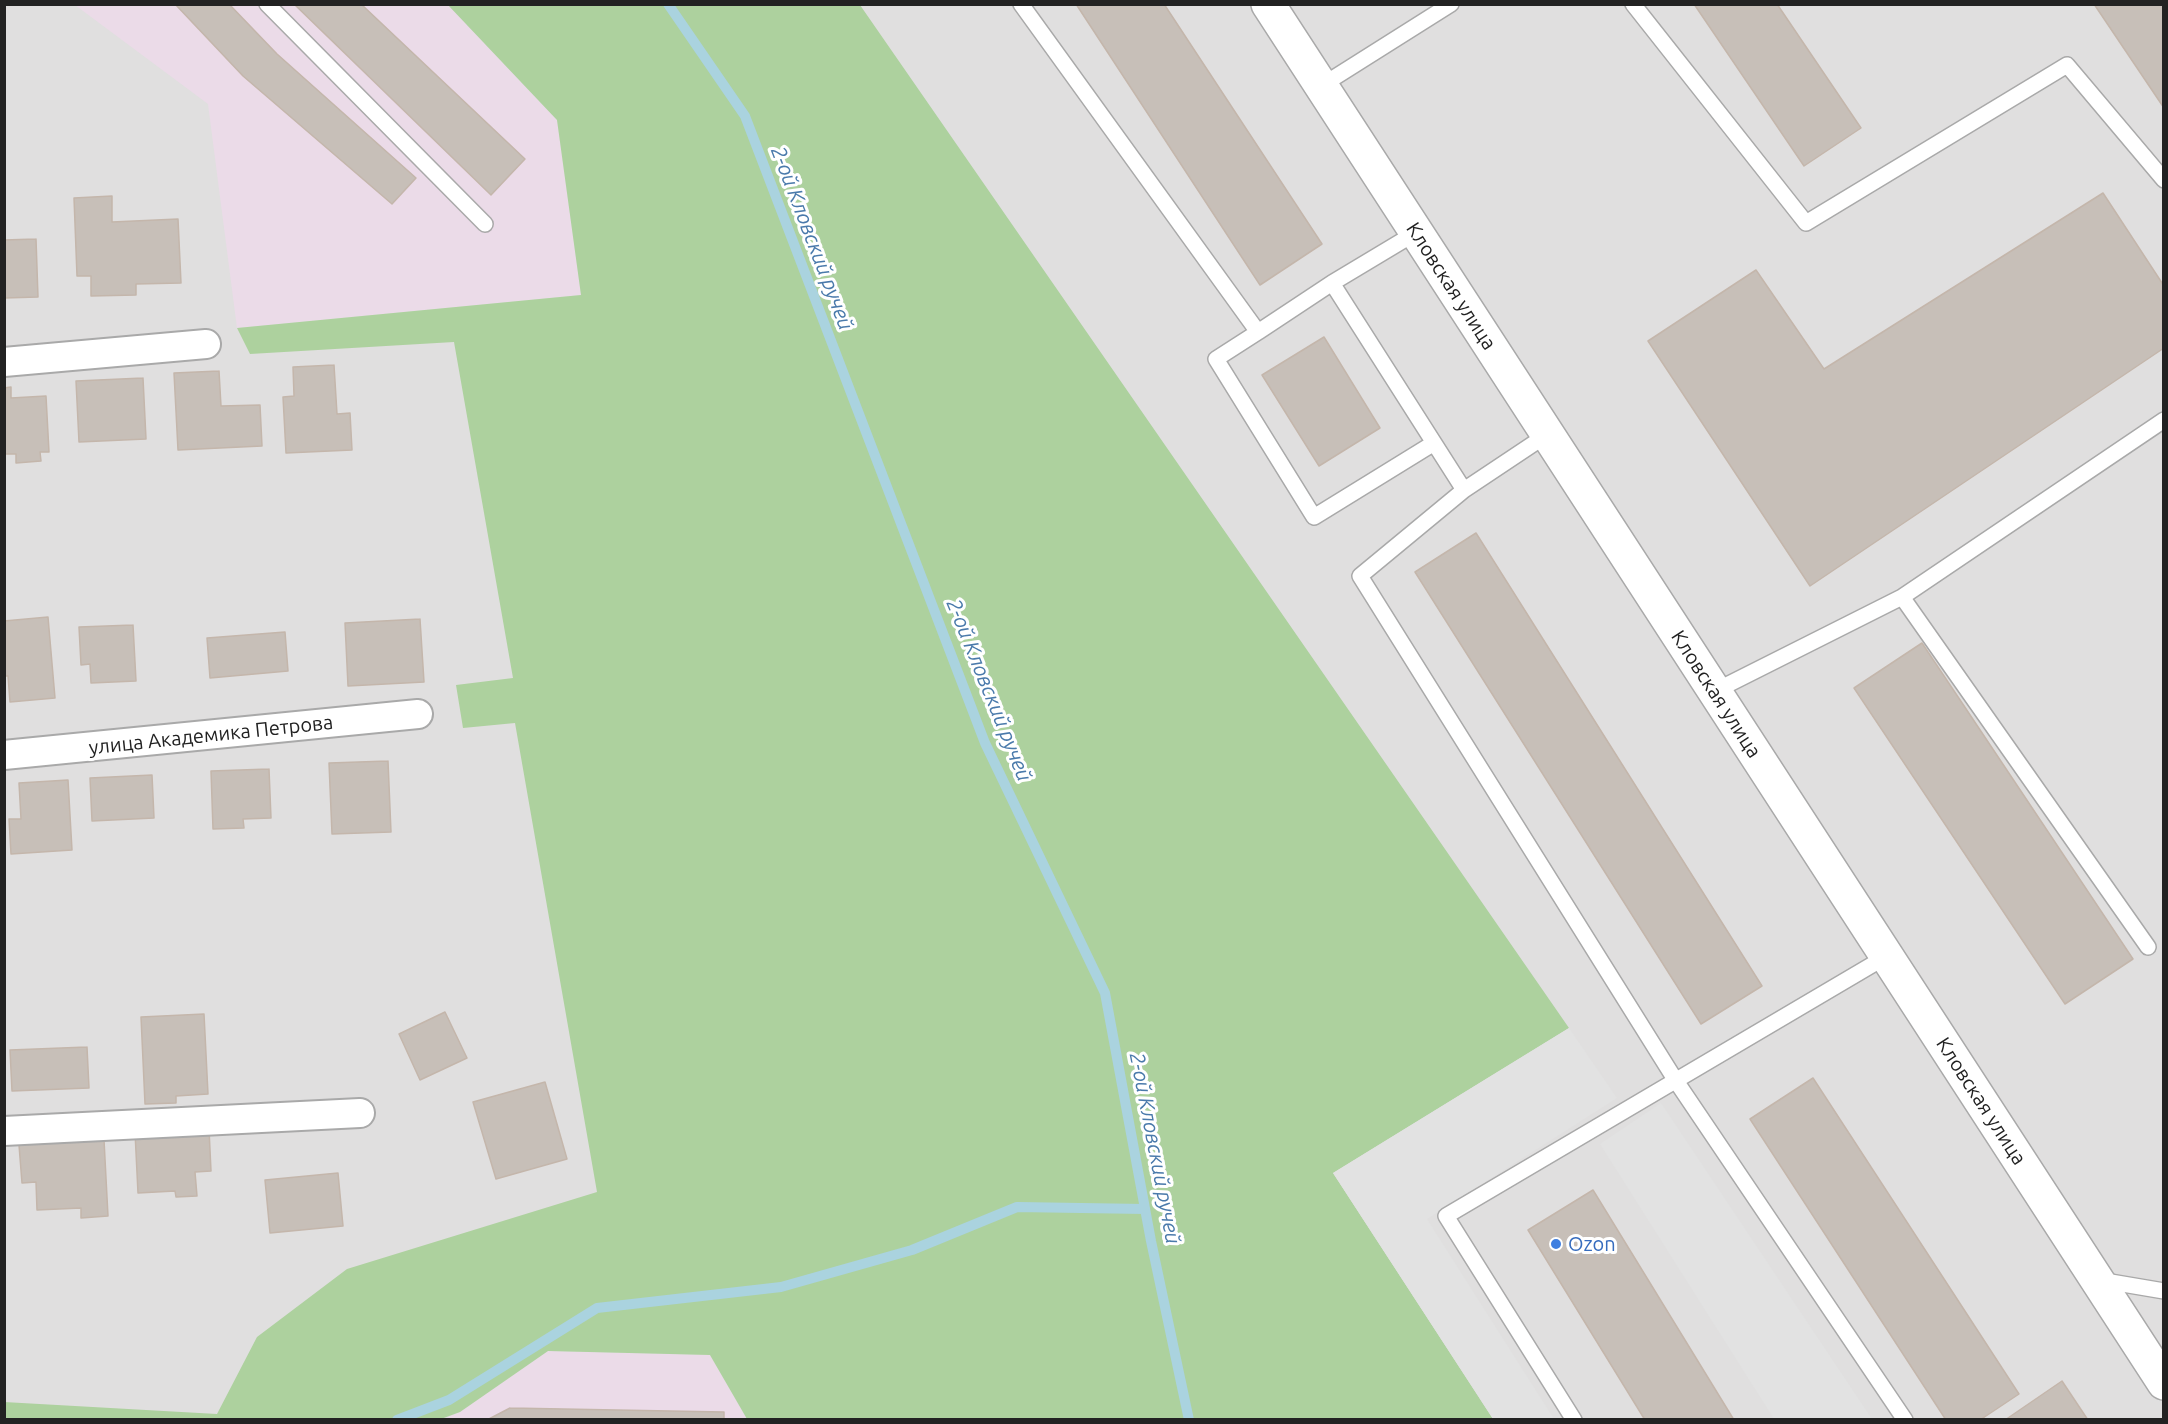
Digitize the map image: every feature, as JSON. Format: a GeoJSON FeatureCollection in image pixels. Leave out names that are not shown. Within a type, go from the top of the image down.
{"type":"FeatureCollection","features":[{"type":"Feature","properties":{"kind":"street","name":"Кловская улица"},"geometry":{"type":"LineString","coordinates":[[1268,4],[2163,1383]]}},
{"type":"Feature","properties":{"kind":"street"},"geometry":{"type":"LineString","coordinates":[[4,362],[206,344]]}},
{"type":"Feature","properties":{"kind":"street","name":"улица Академика Петрова"},"geometry":{"type":"LineString","coordinates":[[4,755],[418,714]]}},
{"type":"Feature","properties":{"kind":"street"},"geometry":{"type":"LineString","coordinates":[[4,1131],[360,1113]]}},
{"type":"Feature","properties":{"kind":"lane"},"geometry":{"type":"LineString","coordinates":[[267,4],[485,224]]}},
{"type":"Feature","properties":{"kind":"lane"},"geometry":{"type":"LineString","coordinates":[[1021,4],[1258,332]]}},
{"type":"Feature","properties":{"kind":"lane"},"geometry":{"type":"LineString","coordinates":[[1321,86],[1452,4]]}},
{"type":"Feature","properties":{"kind":"lane"},"geometry":{"type":"LineString","coordinates":[[1633,4],[1806,223],[2067,65],[2163,180]]}},
{"type":"Feature","properties":{"kind":"lane"},"geometry":{"type":"LineString","coordinates":[[1417,232],[1332,283],[1216,359],[1314,517],[1434,443]]}},
{"type":"Feature","properties":{"kind":"lane"},"geometry":{"type":"LineString","coordinates":[[1332,283],[1464,490]]}},
{"type":"Feature","properties":{"kind":"lane"},"geometry":{"type":"LineString","coordinates":[[1715,691],[1902,597],[2163,420]]}},
{"type":"Feature","properties":{"kind":"lane"},"geometry":{"type":"LineString","coordinates":[[1548,434],[1464,490],[1360,576],[1676,1081],[1905,1419]]}},
{"type":"Feature","properties":{"kind":"lane"},"geometry":{"type":"LineString","coordinates":[[1902,597],[2148,947]]}},
{"type":"Feature","properties":{"kind":"lane"},"geometry":{"type":"LineString","coordinates":[[1574,1419],[1446,1216],[1887,956]]}},
{"type":"Feature","properties":{"kind":"lane"},"geometry":{"type":"LineString","coordinates":[[2096,1279],[2163,1291]]}},
{"type":"Feature","properties":{"kind":"shaded area"},"geometry":{"type":"Polygon","coordinates":[[[5,5],[2163,5],[2163,1419],[5,1420],[5,5]]]}},
{"type":"Feature","properties":{"kind":"shaded area"},"geometry":{"type":"Polygon","coordinates":[[[75,5],[448,5],[557,120],[581,295],[237,328],[208,104],[75,5]]]}},
{"type":"Feature","properties":{"kind":"shaded area"},"geometry":{"type":"Polygon","coordinates":[[[1569,1028],[1617,1098],[1427,1219],[1554,1419],[1493,1419],[1333,1173],[1569,1028]]]}},
{"type":"Feature","properties":{"kind":"shaded area"},"geometry":{"type":"Polygon","coordinates":[[[1661,1103],[1872,1419],[1774,1419],[1600,1144],[1661,1103]]]}},
{"type":"Feature","properties":{"kind":"shaded area"},"geometry":{"type":"Polygon","coordinates":[[[548,1351],[710,1355],[747,1419],[441,1420],[460,1412],[548,1351]]]}},
{"type":"Feature","properties":{"kind":"green space"},"geometry":{"type":"Polygon","coordinates":[[[448,5],[860,5],[1569,1028],[1333,1173],[1493,1419],[747,1419],[710,1355],[548,1351],[460,1412],[441,1419],[5,1420],[4,1402],[217,1414],[257,1337],[347,1269],[597,1192],[515,723],[463,728],[456,685],[513,678],[454,342],[250,354],[237,328],[581,295],[557,120],[448,5]]]}},
{"type":"Feature","properties":{"kind":"building"},"geometry":{"type":"Polygon","coordinates":[[[175,4],[229,4],[277,54],[416,178],[392,204],[243,76],[175,4]]]}},
{"type":"Feature","properties":{"kind":"building"},"geometry":{"type":"Polygon","coordinates":[[[294,4],[361,4],[525,159],[491,195],[294,4]]]}},
{"type":"Feature","properties":{"kind":"building"},"geometry":{"type":"Polygon","coordinates":[[[1076,4],[1164,4],[1322,244],[1260,285],[1076,4]]]}},
{"type":"Feature","properties":{"kind":"building"},"geometry":{"type":"Polygon","coordinates":[[[1694,4],[1777,4],[1861,128],[1804,166],[1694,4]]]}},
{"type":"Feature","properties":{"kind":"building"},"geometry":{"type":"Polygon","coordinates":[[[2094,4],[2164,4],[2164,108],[2094,4]]]}},
{"type":"Feature","properties":{"kind":"building"},"geometry":{"type":"Polygon","coordinates":[[[2103,193],[2164,286],[2164,348],[1810,586],[1648,341],[1756,270],[1824,369],[2103,193]]]}},
{"type":"Feature","properties":{"kind":"building"},"geometry":{"type":"Polygon","coordinates":[[[112,196],[112,222],[178,219],[181,283],[136,284],[136,295],[91,296],[91,276],[77,276],[74,198],[112,196]]]}},
{"type":"Feature","properties":{"kind":"building"},"geometry":{"type":"Polygon","coordinates":[[[36,239],[38,297],[4,298],[4,240],[36,239]]]}},
{"type":"Feature","properties":{"kind":"building"},"geometry":{"type":"Polygon","coordinates":[[[1324,337],[1380,428],[1319,466],[1262,375],[1324,337]]]}},
{"type":"Feature","properties":{"kind":"building"},"geometry":{"type":"Polygon","coordinates":[[[334,365],[337,414],[350,413],[352,450],[286,453],[283,397],[294,396],[293,367],[334,365]]]}},
{"type":"Feature","properties":{"kind":"building"},"geometry":{"type":"Polygon","coordinates":[[[219,371],[221,406],[260,405],[262,446],[178,450],[174,373],[219,371]]]}},
{"type":"Feature","properties":{"kind":"building"},"geometry":{"type":"Polygon","coordinates":[[[143,378],[146,439],[79,442],[76,381],[143,378]]]}},
{"type":"Feature","properties":{"kind":"building"},"geometry":{"type":"Polygon","coordinates":[[[11,387],[11,398],[46,396],[49,452],[40,452],[41,461],[16,463],[16,454],[4,454],[4,388],[11,387]]]}},
{"type":"Feature","properties":{"kind":"building"},"geometry":{"type":"Polygon","coordinates":[[[1476,533],[1762,986],[1701,1024],[1415,572],[1476,533]]]}},
{"type":"Feature","properties":{"kind":"building"},"geometry":{"type":"Polygon","coordinates":[[[48,617],[55,698],[10,702],[8,676],[4,676],[4,621],[48,617]]]}},
{"type":"Feature","properties":{"kind":"building"},"geometry":{"type":"Polygon","coordinates":[[[420,619],[424,682],[348,686],[345,623],[420,619]]]}},
{"type":"Feature","properties":{"kind":"building"},"geometry":{"type":"Polygon","coordinates":[[[133,625],[136,681],[91,683],[90,664],[81,665],[79,627],[133,625]]]}},
{"type":"Feature","properties":{"kind":"building"},"geometry":{"type":"Polygon","coordinates":[[[285,632],[288,671],[210,678],[207,638],[285,632]]]}},
{"type":"Feature","properties":{"kind":"building"},"geometry":{"type":"Polygon","coordinates":[[[1922,643],[2133,959],[2065,1004],[1854,688],[1922,643]]]}},
{"type":"Feature","properties":{"kind":"building"},"geometry":{"type":"Polygon","coordinates":[[[388,761],[391,832],[332,834],[329,763],[388,761]]]}},
{"type":"Feature","properties":{"kind":"building"},"geometry":{"type":"Polygon","coordinates":[[[269,769],[271,818],[243,819],[244,828],[213,829],[211,771],[269,769]]]}},
{"type":"Feature","properties":{"kind":"building"},"geometry":{"type":"Polygon","coordinates":[[[152,775],[154,818],[92,821],[90,778],[152,775]]]}},
{"type":"Feature","properties":{"kind":"building"},"geometry":{"type":"Polygon","coordinates":[[[68,780],[72,850],[11,854],[9,819],[21,819],[19,783],[68,780]]]}},
{"type":"Feature","properties":{"kind":"building"},"geometry":{"type":"Polygon","coordinates":[[[445,1012],[467,1058],[420,1080],[399,1034],[445,1012]]]}},
{"type":"Feature","properties":{"kind":"building"},"geometry":{"type":"Polygon","coordinates":[[[204,1014],[208,1094],[176,1096],[176,1103],[145,1104],[141,1017],[204,1014]]]}},
{"type":"Feature","properties":{"kind":"building"},"geometry":{"type":"Polygon","coordinates":[[[87,1047],[89,1088],[12,1091],[10,1050],[87,1047]]]}},
{"type":"Feature","properties":{"kind":"building"},"geometry":{"type":"Polygon","coordinates":[[[1813,1078],[2019,1394],[1980,1420],[1946,1420],[1750,1119],[1813,1078]]]}},
{"type":"Feature","properties":{"kind":"building"},"geometry":{"type":"Polygon","coordinates":[[[545,1082],[567,1159],[496,1179],[473,1102],[545,1082]]]}},
{"type":"Feature","properties":{"kind":"building"},"geometry":{"type":"Polygon","coordinates":[[[209,1129],[211,1171],[195,1172],[197,1196],[176,1197],[175,1191],[138,1193],[135,1132],[209,1129]]]}},
{"type":"Feature","properties":{"kind":"building"},"geometry":{"type":"Polygon","coordinates":[[[104,1140],[108,1216],[81,1218],[81,1208],[37,1210],[36,1182],[22,1183],[19,1145],[104,1140]]]}},
{"type":"Feature","properties":{"kind":"building"},"geometry":{"type":"Polygon","coordinates":[[[338,1173],[343,1226],[270,1233],[265,1180],[338,1173]]]}},
{"type":"Feature","properties":{"kind":"building"},"geometry":{"type":"Polygon","coordinates":[[[1593,1190],[1734,1420],[1645,1420],[1528,1230],[1593,1190]]]}},
{"type":"Feature","properties":{"kind":"building"},"geometry":{"type":"Polygon","coordinates":[[[2062,1381],[2088,1420],[2005,1420],[2062,1381]]]}},
{"type":"Feature","properties":{"kind":"building"},"geometry":{"type":"Polygon","coordinates":[[[510,1408],[724,1412],[724,1420],[487,1420],[510,1408]]]}},
{"type":"Feature","properties":{"kind":"waterway","name":"2-ой Кловский ручей"},"geometry":{"type":"LineString","coordinates":[[668,4],[745,116],[985,743],[1105,993],[1151,1241],[1189,1420]]}},
{"type":"Feature","properties":{"kind":"waterway"},"geometry":{"type":"LineString","coordinates":[[397,1420],[449,1400],[597,1308],[781,1287],[912,1250],[1017,1207],[1145,1209]]}},
{"type":"Feature","properties":{"kind":"place","name":"Ozon"},"geometry":{"type":"Point","coordinates":[1556,1244]}}]}
